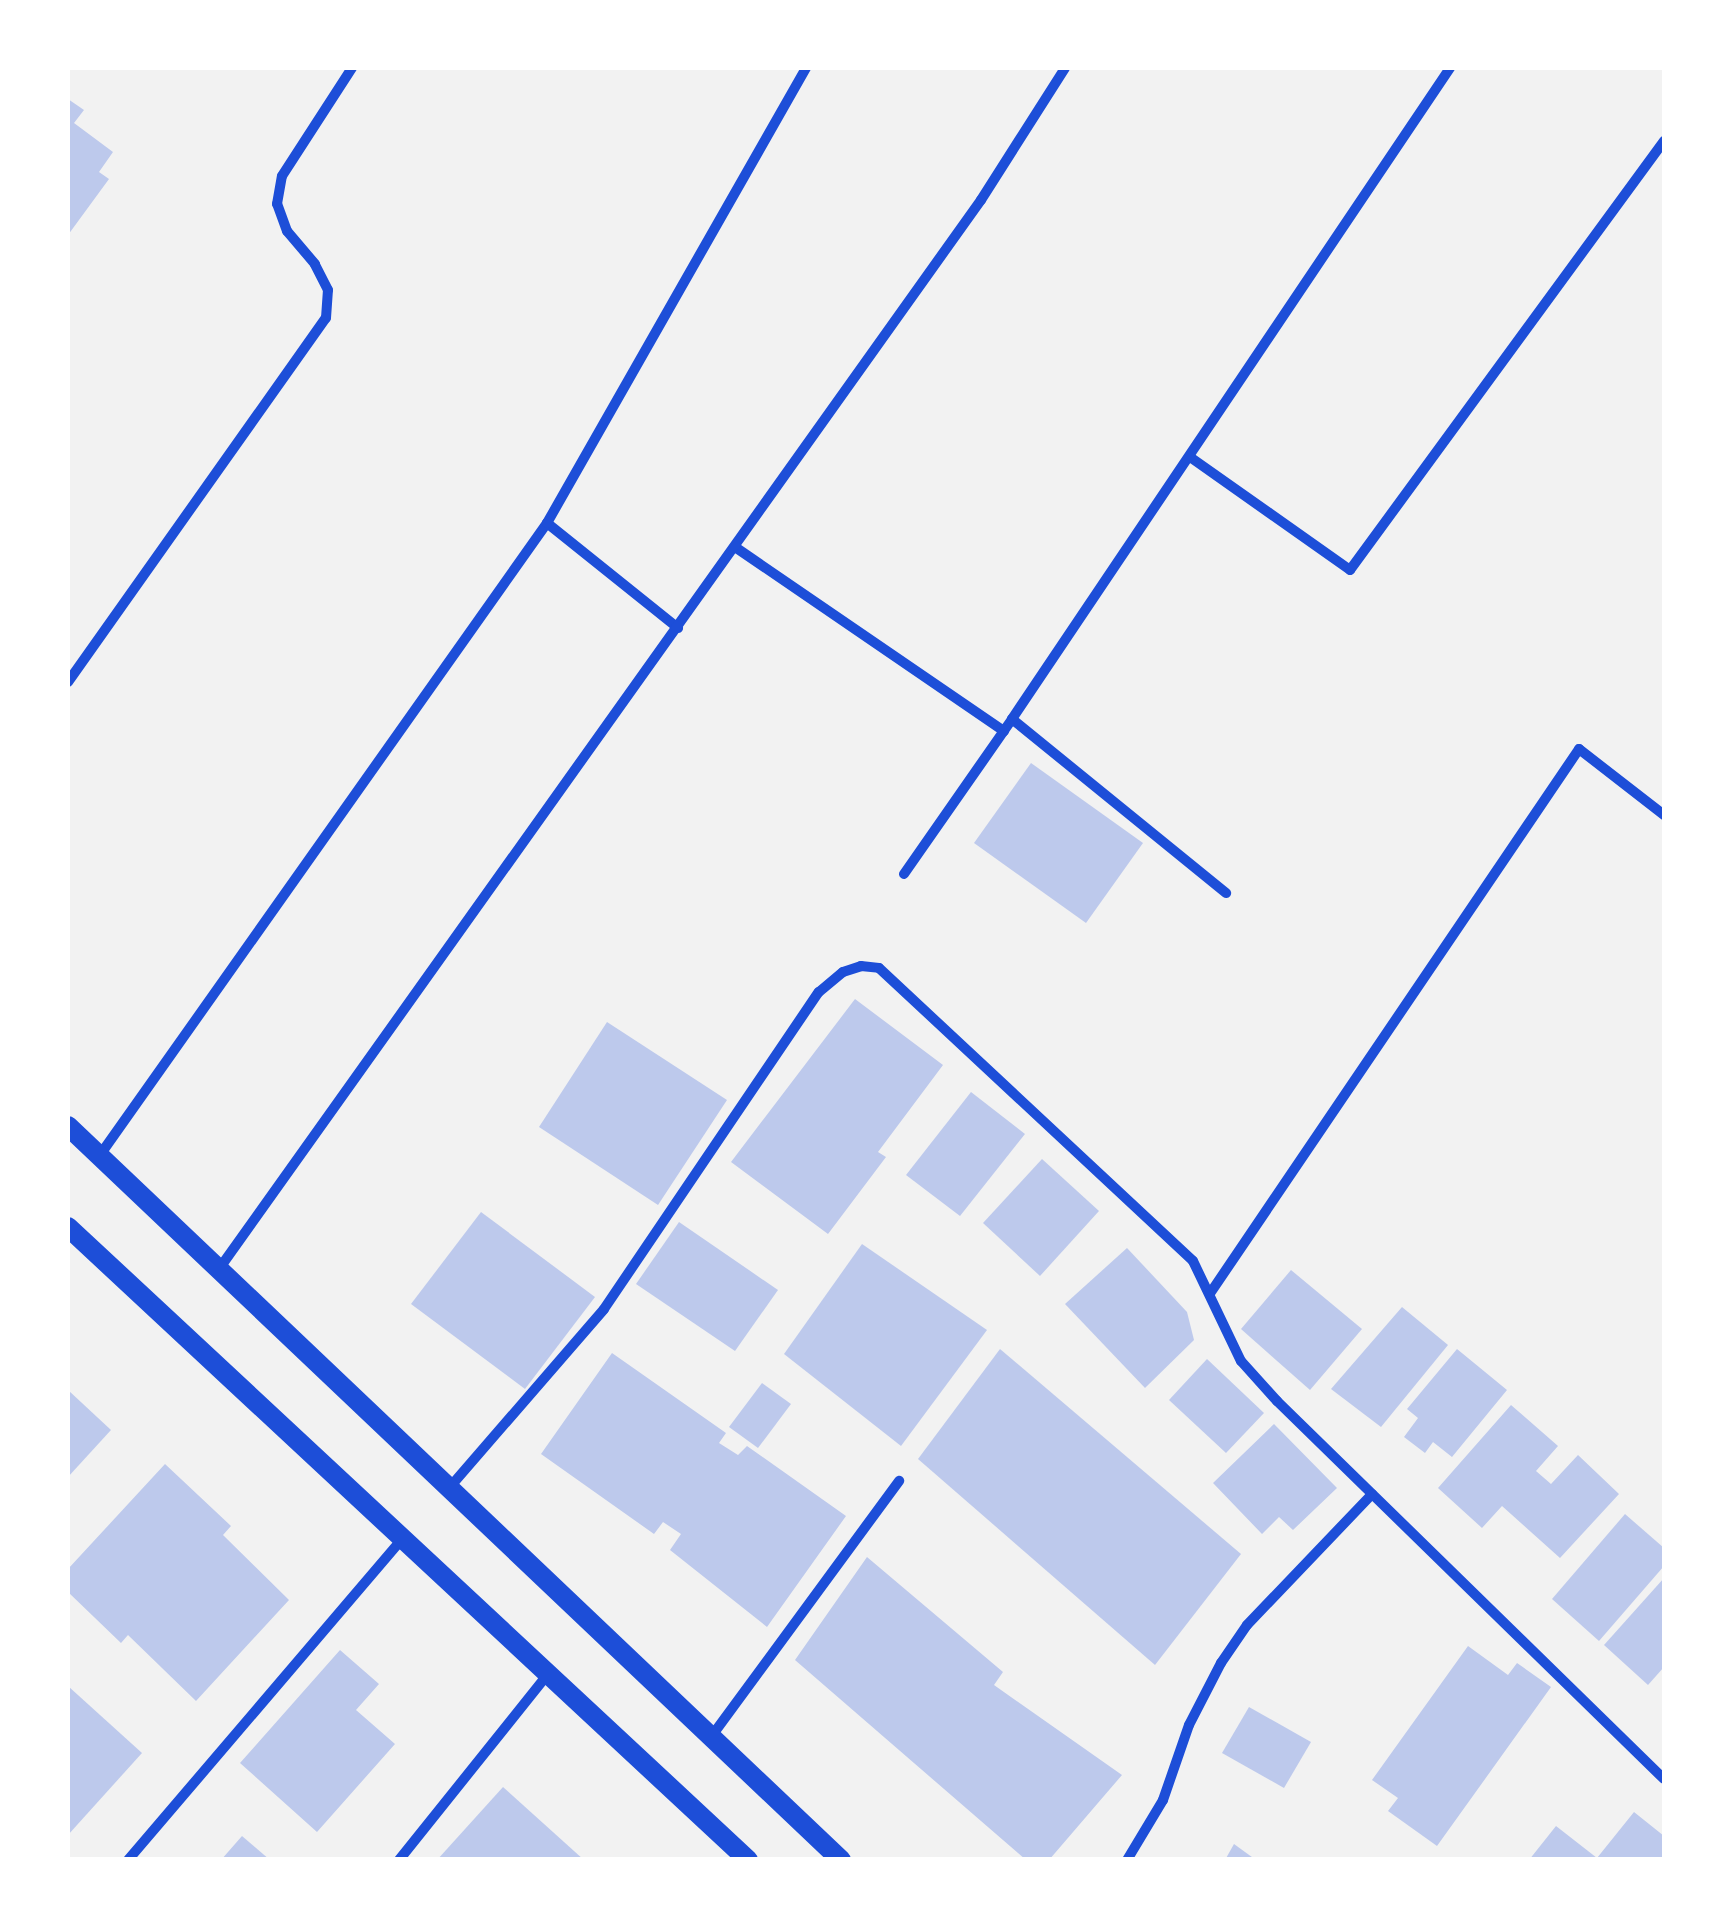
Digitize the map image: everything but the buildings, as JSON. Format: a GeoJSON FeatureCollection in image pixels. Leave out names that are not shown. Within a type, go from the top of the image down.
{"type":"FeatureCollection","features":[{"type":"Feature","properties":{"kind":"main road"},"geometry":{"type":"LineString","coordinates":[[68,1126],[841,1860]]}},
{"type":"Feature","properties":{"kind":"main road"},"geometry":{"type":"LineString","coordinates":[[68,1228],[748,1860]]}},
{"type":"Feature","properties":{"kind":"street"},"geometry":{"type":"LineString","coordinates":[[68,682],[326,318],[328,290],[315,264],[287,230],[277,204],[282,176],[352,68]]}},
{"type":"Feature","properties":{"kind":"street"},"geometry":{"type":"LineString","coordinates":[[100,1156],[548,524],[806,68]]}},
{"type":"Feature","properties":{"kind":"street"},"geometry":{"type":"LineString","coordinates":[[218,1270],[981,200],[1065,68]]}},
{"type":"Feature","properties":{"kind":"street"},"geometry":{"type":"LineString","coordinates":[[904,874],[1012,720],[1450,68]]}},
{"type":"Feature","properties":{"kind":"street"},"geometry":{"type":"LineString","coordinates":[[1190,457],[1350,570],[1664,141]]}},
{"type":"Feature","properties":{"kind":"street"},"geometry":{"type":"LineString","coordinates":[[548,524],[678,628]]}},
{"type":"Feature","properties":{"kind":"street"},"geometry":{"type":"LineString","coordinates":[[735,547],[1004,730]]}},
{"type":"Feature","properties":{"kind":"street"},"geometry":{"type":"LineString","coordinates":[[1012,720],[1226,893]]}},
{"type":"Feature","properties":{"kind":"street"},"geometry":{"type":"LineString","coordinates":[[1212,1292],[1580,749],[1664,815]]}},
{"type":"Feature","properties":{"kind":"street"},"geometry":{"type":"LineString","coordinates":[[450,1488],[604,1310],[820,992],[843,972],[861,966],[879,968],[1193,1260],[1212,1292],[1222,1327],[1241,1361],[1664,1779]]}},
{"type":"Feature","properties":{"kind":"street"},"geometry":{"type":"LineString","coordinates":[[711,1737],[899,1481]]}},
{"type":"Feature","properties":{"kind":"street"},"geometry":{"type":"LineString","coordinates":[[1127,1860],[1163,1800],[1189,1725],[1221,1663],[1258,1613],[1372,1494]]}},
{"type":"Feature","properties":{"kind":"street"},"geometry":{"type":"LineString","coordinates":[[128,1860],[402,1538]]}},
{"type":"Feature","properties":{"kind":"street"},"geometry":{"type":"LineString","coordinates":[[399,1860],[549,1674]]}}]}
